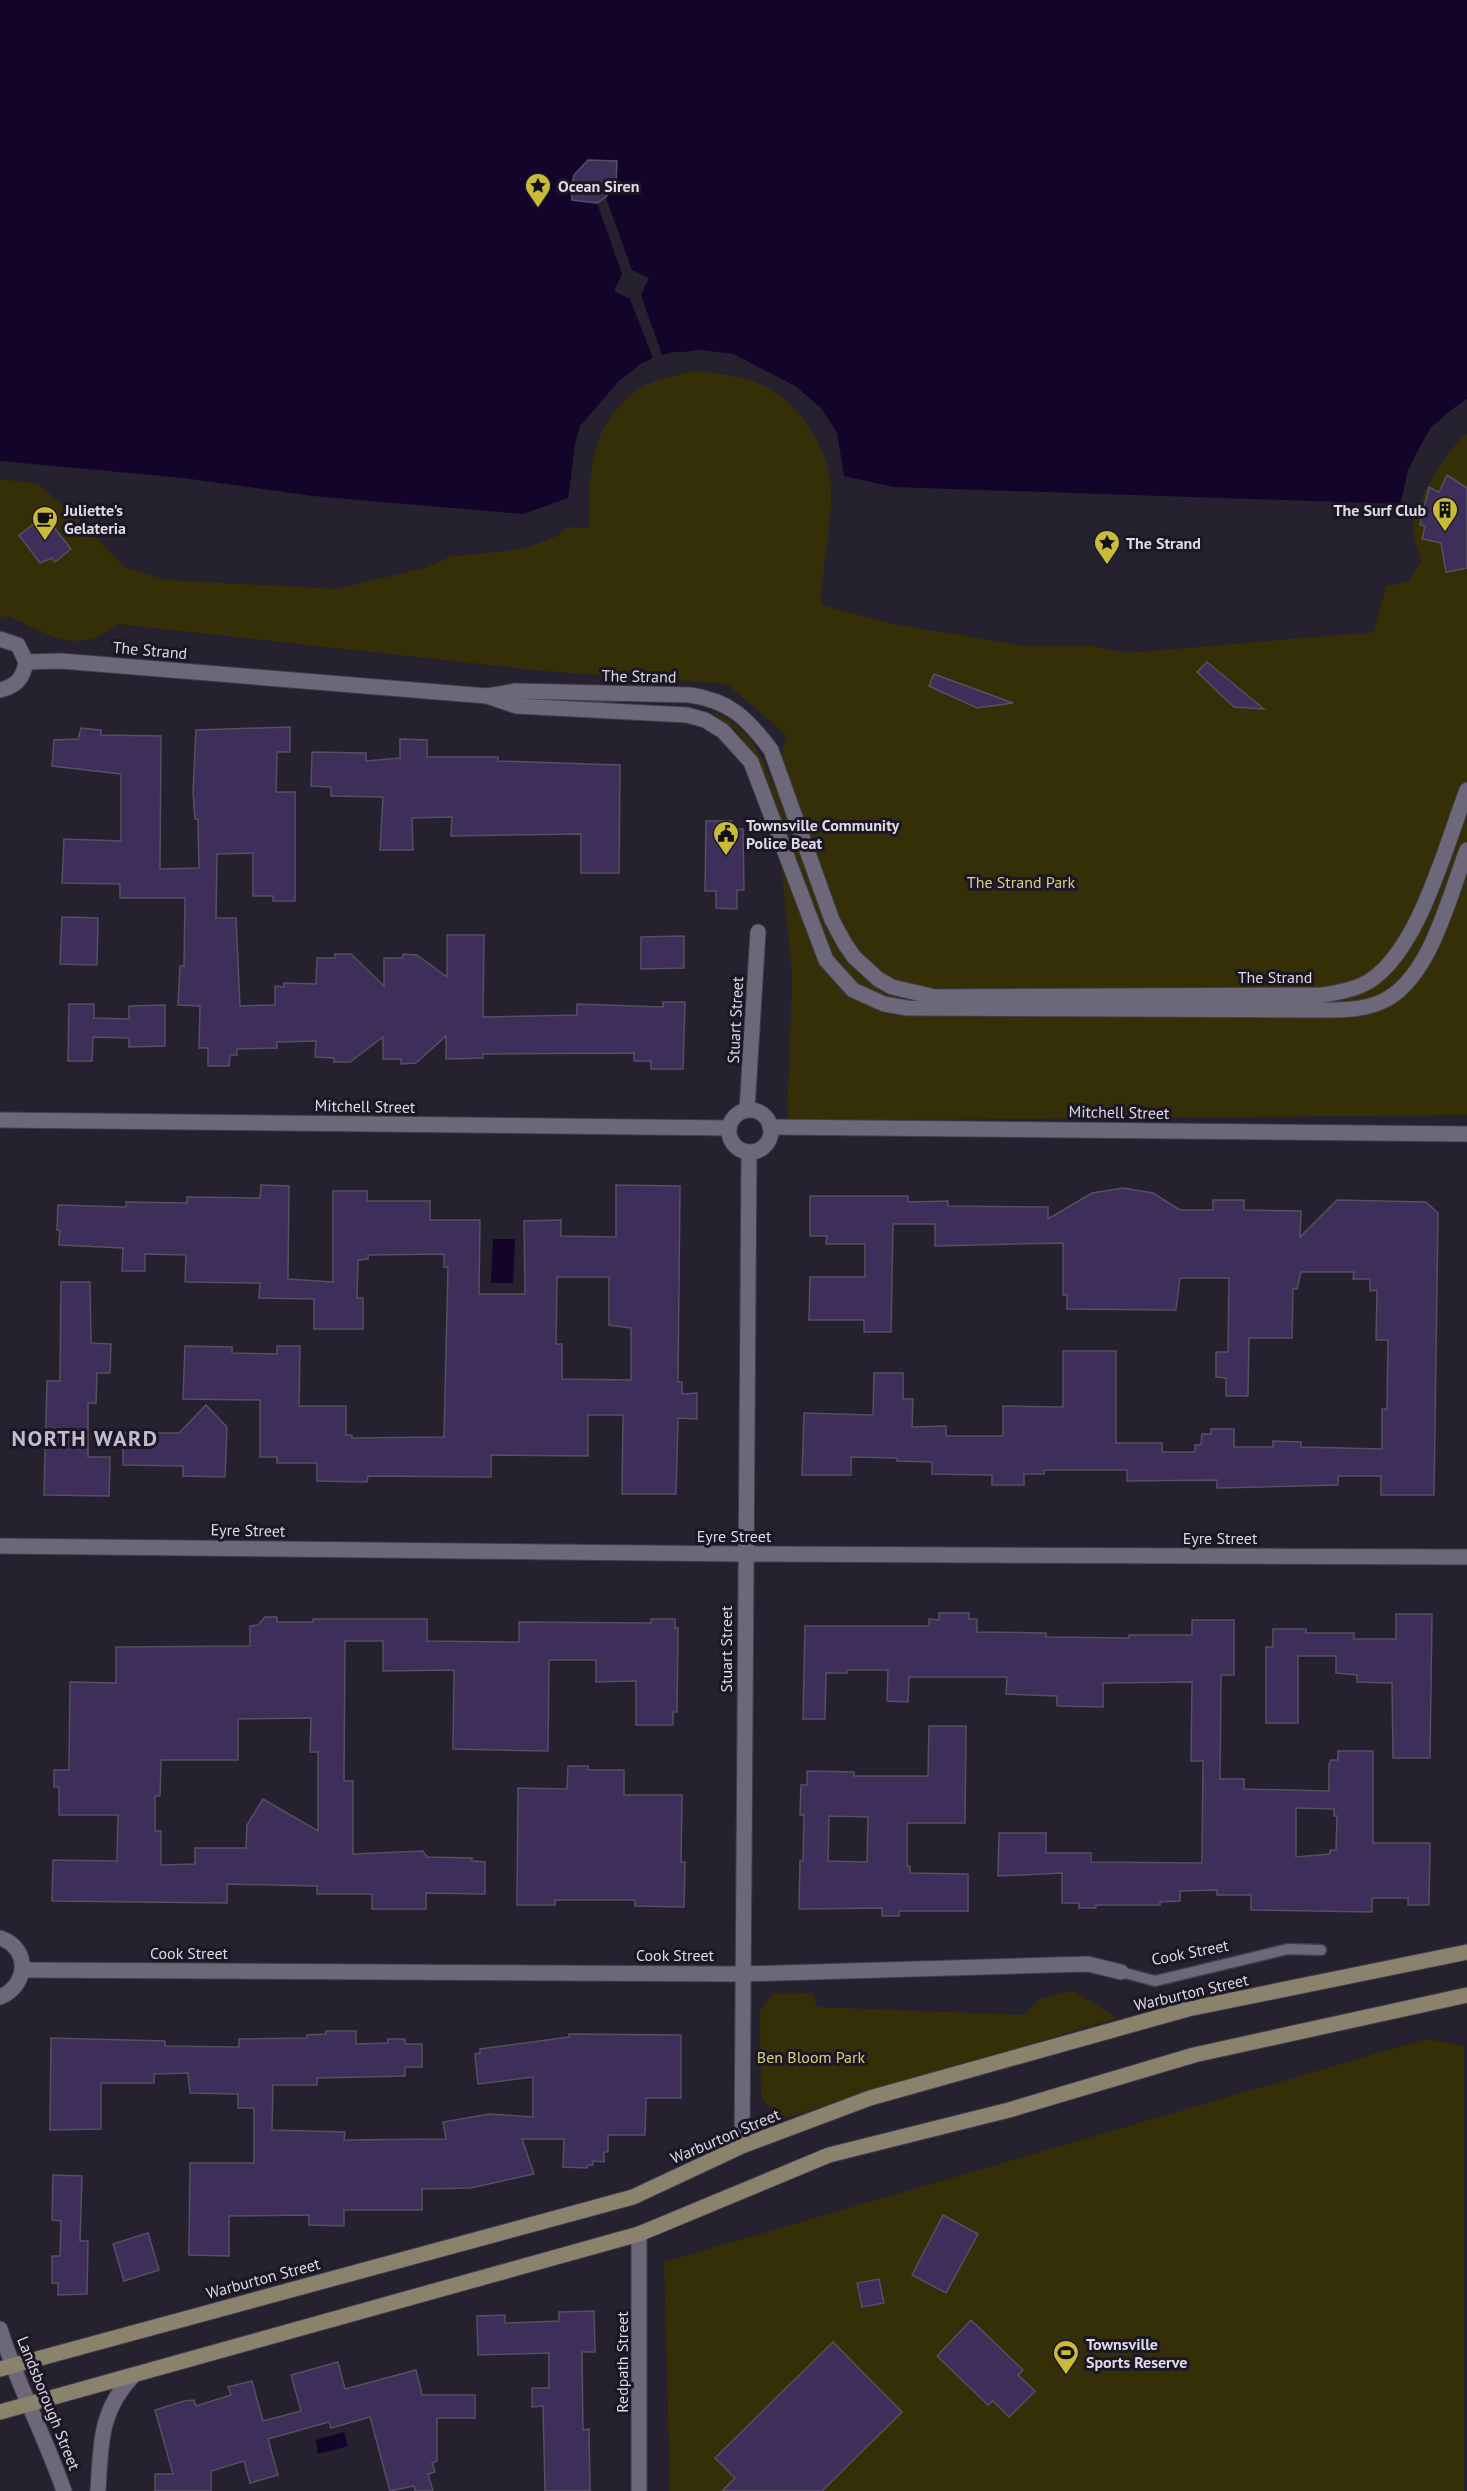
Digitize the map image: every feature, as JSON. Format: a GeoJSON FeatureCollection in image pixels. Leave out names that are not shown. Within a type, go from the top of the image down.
{"type":"FeatureCollection","features":[{"type":"Feature","properties":{"kind":"main road","name":"Warburton Street"},"geometry":{"type":"LineString","coordinates":[[6,2367],[633,2197],[742,2146],[870,2098],[1188,2008],[1467,1952]]}},
{"type":"Feature","properties":{"kind":"main road"},"geometry":{"type":"LineString","coordinates":[[0,2412],[639,2234],[829,2155],[1009,2110],[1194,2055],[1467,1995]]}},
{"type":"Feature","properties":{"kind":"street"},"geometry":{"type":"LineString","coordinates":[[0,639],[18,645],[26,662],[20,680],[11,687],[0,690]]}},
{"type":"Feature","properties":{"kind":"street","name":"The Strand"},"geometry":{"type":"LineString","coordinates":[[26,662],[61,661],[487,696],[516,706],[687,715],[705,720],[723,730],[751,762],[826,960],[853,990],[884,1004],[907,1008],[1322,1010],[1368,1006],[1383,1002],[1414,976],[1426,956],[1467,850]]}},
{"type":"Feature","properties":{"kind":"street","name":"The Strand"},"geometry":{"type":"LineString","coordinates":[[487,696],[516,691],[690,695],[712,698],[727,705],[742,717],[771,750],[832,920],[854,957],[873,975],[892,987],[935,997],[1322,995],[1344,992],[1364,985],[1380,972],[1407,943],[1467,790]]}},
{"type":"Feature","properties":{"kind":"street","name":"Stuart Street"},"geometry":{"type":"LineString","coordinates":[[747,1110],[758,932]]}},
{"type":"Feature","properties":{"kind":"street"},"geometry":{"type":"LineString","coordinates":[[747,1110],[760,1112],[770,1127],[765,1144],[749,1152],[736,1147],[732,1142],[729,1128],[735,1116],[747,1110]]}},
{"type":"Feature","properties":{"kind":"street","name":"Mitchell Street"},"geometry":{"type":"LineString","coordinates":[[0,1120],[729,1128]]}},
{"type":"Feature","properties":{"kind":"street","name":"Mitchell Street"},"geometry":{"type":"LineString","coordinates":[[770,1127],[1467,1134]]}},
{"type":"Feature","properties":{"kind":"street","name":"Stuart Street"},"geometry":{"type":"LineString","coordinates":[[742,2146],[741,1974],[749,1152]]}},
{"type":"Feature","properties":{"kind":"street","name":"Eyre Street"},"geometry":{"type":"LineString","coordinates":[[0,1546],[744,1554],[1467,1557]]}},
{"type":"Feature","properties":{"kind":"street"},"geometry":{"type":"LineString","coordinates":[[0,1938],[12,1944],[18,1951],[23,1970],[16,1987],[0,1997]]}},
{"type":"Feature","properties":{"kind":"street","name":"Cook Street"},"geometry":{"type":"LineString","coordinates":[[23,1970],[741,1974],[1088,1964],[1121,1972]]}},
{"type":"Feature","properties":{"kind":"street","name":"Redpath Street"},"geometry":{"type":"LineString","coordinates":[[639,2234],[639,2491]]}},
{"type":"Feature","properties":{"kind":"street","name":"Landsborough Street"},"geometry":{"type":"LineString","coordinates":[[0,2329],[6,2367],[30,2404],[64,2491]]}},
{"type":"Feature","properties":{"kind":"street","name":"Landsborough Street"},"geometry":{"type":"LineString","coordinates":[[98,2491],[106,2416],[116,2394],[132,2377]]}},
{"type":"Feature","properties":{"kind":"lane","name":"Cook Street"},"geometry":{"type":"LineString","coordinates":[[1121,1972],[1155,1981],[1288,1949],[1321,1950]]}},
{"type":"Feature","properties":{"kind":"green space","name":"The Strand Park"},"geometry":{"type":"Polygon","coordinates":[[[695,371],[740,377],[766,387],[791,405],[812,431],[826,461],[831,491],[821,605],[894,624],[1026,646],[1092,646],[1127,653],[1374,632],[1386,586],[1409,581],[1421,561],[1413,529],[1420,502],[1442,462],[1467,434],[1467,1115],[787,1121],[792,977],[776,809],[756,758],[736,730],[715,715],[716,713],[727,719],[746,735],[765,764],[774,788],[786,735],[727,684],[543,671],[118,624],[103,634],[89,639],[63,640],[8,616],[0,618],[0,479],[38,484],[75,516],[126,568],[167,580],[337,589],[428,567],[449,557],[523,549],[557,536],[568,527],[589,528],[592,467],[603,430],[613,413],[627,398],[646,385],[695,371]]]}},
{"type":"Feature","properties":{"kind":"green space","name":"Ben Bloom Park"},"geometry":{"type":"Polygon","coordinates":[[[1074,1991],[1117,2018],[781,2119],[761,2098],[760,2010],[773,1994],[813,1993],[817,2007],[1023,2015],[1041,1998],[1074,1991]]]}},
{"type":"Feature","properties":{"kind":"green space","name":"Townsville Sports Reserve"},"geometry":{"type":"Polygon","coordinates":[[[1426,2039],[1464,2046],[1464,2491],[670,2491],[664,2262],[1426,2039]]]}},
{"type":"Feature","properties":{"kind":"shaded area"},"geometry":{"type":"Polygon","coordinates":[[[0,0],[1467,0],[1467,399],[1452,409],[1430,431],[1409,471],[1401,504],[894,487],[844,476],[837,433],[821,408],[795,386],[733,354],[672,352],[642,363],[619,381],[580,426],[568,498],[523,514],[313,496],[183,478],[0,461],[0,0]]]}},
{"type":"Feature","properties":{"kind":"shaded area"},"geometry":{"type":"Polygon","coordinates":[[[493,1239],[515,1239],[513,1283],[491,1283],[493,1239]]]}},
{"type":"Feature","properties":{"kind":"shaded area"},"geometry":{"type":"Polygon","coordinates":[[[344,2432],[348,2446],[318,2454],[316,2440],[344,2432]]]}},
{"type":"Feature","properties":{"kind":"pier"},"geometry":{"type":"Polygon","coordinates":[[[588,160],[617,161],[616,183],[606,198],[632,270],[649,278],[641,295],[662,355],[700,350],[733,354],[795,386],[821,408],[837,433],[844,479],[835,434],[818,410],[794,388],[732,357],[700,353],[672,355],[643,365],[621,384],[583,427],[571,499],[568,501],[575,444],[580,426],[619,382],[642,363],[653,358],[630,299],[614,291],[622,274],[597,203],[572,200],[571,187],[574,175],[588,160]]]}},
{"type":"Feature","properties":{"kind":"pier"},"geometry":{"type":"Polygon","coordinates":[[[1467,399],[1467,402],[1433,429],[1411,471],[1404,505],[1400,507],[1408,470],[1431,427],[1467,399]]]}},
{"type":"Feature","properties":{"kind":"building"},"geometry":{"type":"Polygon","coordinates":[[[588,160],[617,161],[616,183],[606,197],[597,203],[572,200],[571,187],[574,175],[588,160]]]}},
{"type":"Feature","properties":{"kind":"building","name":"The Surf Club"},"geometry":{"type":"Polygon","coordinates":[[[1447,475],[1467,488],[1467,568],[1446,572],[1441,543],[1422,539],[1425,526],[1420,525],[1429,487],[1439,492],[1447,475]]]}},
{"type":"Feature","properties":{"kind":"building","name":"Juliette's Gelateria"},"geometry":{"type":"Polygon","coordinates":[[[45,516],[71,549],[55,562],[52,558],[40,563],[19,535],[45,516]]]}},
{"type":"Feature","properties":{"kind":"building"},"geometry":{"type":"Polygon","coordinates":[[[1207,662],[1264,709],[1234,707],[1197,672],[1207,662]]]}},
{"type":"Feature","properties":{"kind":"building"},"geometry":{"type":"Polygon","coordinates":[[[934,674],[1013,703],[977,708],[929,686],[934,674]]]}},
{"type":"Feature","properties":{"kind":"building"},"geometry":{"type":"Polygon","coordinates":[[[290,727],[290,752],[277,752],[276,792],[295,792],[295,901],[273,901],[273,896],[253,896],[253,853],[217,854],[216,918],[236,918],[240,1006],[275,1005],[275,986],[284,987],[284,983],[316,984],[317,958],[335,958],[335,954],[351,954],[384,986],[384,958],[403,958],[403,954],[417,955],[447,977],[447,935],[484,935],[483,1017],[577,1015],[577,1004],[663,1007],[663,1002],[685,1002],[683,1069],[651,1069],[651,1061],[634,1061],[634,1053],[483,1054],[483,1058],[446,1059],[446,1036],[416,1063],[401,1064],[401,1059],[383,1059],[383,1037],[350,1062],[334,1062],[334,1058],[315,1057],[316,1041],[277,1042],[277,1048],[237,1049],[237,1055],[230,1055],[229,1066],[208,1066],[208,1048],[199,1048],[200,1006],[178,1005],[180,966],[184,966],[185,898],[120,898],[120,884],[62,883],[64,839],[121,841],[121,774],[52,766],[54,740],[78,739],[81,728],[101,730],[101,735],[161,736],[160,869],[199,868],[198,819],[195,819],[193,792],[196,730],[290,727]]]}},
{"type":"Feature","properties":{"kind":"building"},"geometry":{"type":"Polygon","coordinates":[[[400,739],[427,740],[427,757],[498,757],[498,761],[620,765],[619,873],[581,873],[581,834],[451,836],[452,817],[412,818],[413,850],[380,850],[383,797],[331,796],[331,787],[311,786],[312,752],[366,753],[366,761],[400,758],[400,739]]]}},
{"type":"Feature","properties":{"kind":"building"},"geometry":{"type":"Polygon","coordinates":[[[706,821],[732,821],[732,829],[743,829],[744,890],[737,890],[737,909],[716,908],[716,891],[705,891],[706,821]]]}},
{"type":"Feature","properties":{"kind":"building"},"geometry":{"type":"Polygon","coordinates":[[[62,917],[98,918],[97,965],[60,964],[62,917]]]}},
{"type":"Feature","properties":{"kind":"building"},"geometry":{"type":"Polygon","coordinates":[[[684,936],[684,968],[641,969],[641,937],[684,936]]]}},
{"type":"Feature","properties":{"kind":"building"},"geometry":{"type":"Polygon","coordinates":[[[69,1004],[94,1004],[94,1018],[129,1019],[129,1006],[165,1005],[165,1046],[129,1047],[129,1038],[93,1037],[92,1061],[68,1061],[69,1004]]]}},
{"type":"Feature","properties":{"kind":"building"},"geometry":{"type":"Polygon","coordinates":[[[261,1185],[289,1186],[288,1279],[333,1282],[333,1191],[367,1191],[367,1201],[430,1201],[430,1220],[480,1220],[479,1294],[525,1294],[524,1221],[561,1220],[561,1236],[616,1237],[616,1185],[680,1186],[678,1382],[682,1382],[682,1394],[697,1393],[697,1419],[678,1418],[676,1494],[622,1494],[623,1415],[588,1415],[588,1456],[491,1455],[491,1477],[368,1476],[367,1482],[317,1481],[317,1463],[277,1463],[277,1457],[260,1457],[260,1400],[183,1399],[185,1346],[232,1347],[232,1353],[277,1354],[277,1346],[300,1346],[299,1406],[346,1406],[346,1435],[352,1435],[352,1438],[444,1437],[448,1267],[444,1267],[444,1254],[368,1255],[368,1259],[358,1260],[357,1298],[363,1298],[363,1329],[314,1329],[314,1299],[259,1298],[260,1283],[185,1282],[186,1255],[145,1254],[145,1271],[122,1271],[123,1248],[59,1245],[60,1231],[57,1230],[58,1205],[126,1207],[126,1202],[187,1203],[187,1197],[260,1198],[261,1185]],[[557,1277],[556,1344],[562,1344],[562,1379],[631,1380],[631,1328],[609,1325],[609,1277],[557,1277]]]}},
{"type":"Feature","properties":{"kind":"building"},"geometry":{"type":"Polygon","coordinates":[[[1123,1188],[1153,1193],[1180,1210],[1213,1210],[1213,1200],[1244,1200],[1244,1210],[1301,1211],[1300,1237],[1337,1200],[1426,1202],[1438,1213],[1434,1495],[1381,1495],[1381,1476],[1338,1476],[1338,1485],[1217,1488],[1217,1480],[1127,1481],[1127,1470],[1044,1470],[1044,1474],[1024,1474],[1024,1485],[992,1485],[992,1475],[932,1474],[932,1462],[897,1461],[897,1458],[851,1457],[851,1475],[802,1475],[804,1413],[873,1415],[874,1373],[903,1373],[903,1399],[913,1399],[912,1427],[946,1426],[946,1436],[1003,1436],[1003,1406],[1063,1407],[1063,1351],[1116,1351],[1116,1443],[1162,1443],[1162,1452],[1195,1452],[1195,1445],[1201,1445],[1202,1434],[1211,1434],[1211,1429],[1234,1429],[1234,1447],[1273,1447],[1273,1441],[1301,1442],[1301,1447],[1382,1449],[1382,1409],[1387,1409],[1388,1340],[1376,1340],[1377,1290],[1370,1291],[1370,1279],[1353,1279],[1354,1272],[1301,1272],[1297,1289],[1293,1289],[1292,1338],[1249,1338],[1248,1396],[1226,1396],[1226,1378],[1216,1377],[1216,1352],[1228,1352],[1229,1278],[1180,1278],[1176,1310],[1067,1309],[1067,1295],[1063,1295],[1063,1243],[935,1246],[935,1224],[893,1224],[891,1332],[864,1332],[864,1320],[809,1320],[810,1277],[865,1277],[865,1244],[826,1244],[827,1236],[810,1236],[810,1196],[908,1196],[908,1202],[948,1201],[948,1206],[1048,1207],[1048,1219],[1092,1193],[1123,1188]]]}},
{"type":"Feature","properties":{"kind":"building"},"geometry":{"type":"Polygon","coordinates":[[[61,1282],[90,1282],[91,1343],[111,1344],[110,1373],[97,1373],[96,1403],[88,1403],[88,1457],[110,1457],[109,1496],[44,1495],[47,1381],[60,1381],[61,1282]]]}},
{"type":"Feature","properties":{"kind":"building"},"geometry":{"type":"Polygon","coordinates":[[[206,1405],[227,1427],[225,1477],[183,1476],[183,1466],[123,1465],[123,1433],[179,1433],[206,1405]]]}},
{"type":"Feature","properties":{"kind":"building"},"geometry":{"type":"Polygon","coordinates":[[[939,1613],[969,1613],[969,1619],[977,1619],[977,1632],[1046,1633],[1046,1637],[1129,1638],[1129,1635],[1192,1635],[1192,1620],[1234,1620],[1234,1675],[1221,1675],[1220,1779],[1244,1779],[1244,1789],[1329,1791],[1329,1764],[1331,1760],[1338,1760],[1338,1751],[1373,1751],[1373,1843],[1430,1843],[1429,1905],[1408,1905],[1408,1898],[1372,1898],[1372,1912],[1251,1910],[1251,1895],[1217,1895],[1217,1890],[1180,1891],[1180,1901],[1160,1902],[1160,1905],[1096,1905],[1096,1908],[1079,1908],[1079,1903],[1062,1903],[1062,1873],[998,1876],[999,1833],[1046,1833],[1046,1853],[1091,1853],[1091,1862],[1202,1863],[1203,1761],[1191,1761],[1192,1682],[1103,1683],[1103,1707],[1057,1706],[1057,1696],[1006,1694],[1007,1677],[909,1677],[908,1702],[887,1701],[888,1670],[847,1670],[847,1673],[826,1673],[825,1719],[803,1719],[805,1626],[929,1626],[929,1619],[939,1620],[939,1613]],[[1296,1808],[1296,1857],[1330,1854],[1330,1850],[1336,1850],[1337,1816],[1334,1816],[1334,1809],[1296,1808]]]}},
{"type":"Feature","properties":{"kind":"building"},"geometry":{"type":"Polygon","coordinates":[[[1396,1614],[1432,1614],[1430,1758],[1393,1758],[1392,1683],[1357,1682],[1357,1675],[1336,1673],[1336,1656],[1298,1656],[1298,1723],[1266,1723],[1266,1647],[1273,1647],[1273,1629],[1306,1629],[1306,1633],[1354,1633],[1354,1639],[1396,1639],[1396,1614]]]}},
{"type":"Feature","properties":{"kind":"building"},"geometry":{"type":"Polygon","coordinates":[[[265,1617],[277,1617],[277,1622],[313,1622],[313,1619],[427,1619],[427,1641],[519,1642],[519,1622],[651,1623],[651,1619],[675,1619],[675,1628],[678,1628],[677,1712],[673,1712],[673,1725],[636,1725],[636,1681],[596,1682],[596,1660],[549,1660],[548,1751],[453,1749],[454,1670],[383,1671],[383,1641],[345,1641],[344,1781],[353,1781],[353,1854],[423,1851],[427,1857],[472,1858],[472,1861],[485,1862],[485,1894],[426,1893],[426,1909],[372,1909],[372,1894],[317,1894],[317,1886],[227,1884],[227,1903],[52,1901],[53,1860],[117,1861],[118,1815],[59,1815],[59,1787],[54,1787],[54,1770],[69,1770],[70,1682],[116,1683],[116,1647],[250,1646],[250,1626],[258,1625],[265,1617]],[[311,1718],[238,1719],[238,1760],[161,1760],[160,1796],[155,1796],[155,1831],[161,1831],[161,1865],[195,1864],[195,1848],[246,1848],[247,1825],[263,1799],[318,1831],[318,1752],[310,1752],[311,1718]]]}},
{"type":"Feature","properties":{"kind":"building"},"geometry":{"type":"Polygon","coordinates":[[[929,1726],[966,1726],[965,1823],[907,1823],[907,1866],[910,1866],[910,1873],[968,1874],[968,1911],[899,1911],[899,1916],[882,1916],[882,1908],[799,1909],[804,1815],[800,1815],[801,1785],[807,1785],[807,1771],[854,1772],[854,1776],[928,1776],[929,1726]],[[829,1816],[828,1861],[867,1862],[868,1817],[829,1816]]]}},
{"type":"Feature","properties":{"kind":"building"},"geometry":{"type":"Polygon","coordinates":[[[568,1766],[588,1766],[588,1770],[624,1770],[624,1795],[682,1795],[681,1862],[685,1862],[684,1907],[635,1906],[635,1900],[555,1900],[555,1905],[517,1905],[518,1788],[567,1789],[568,1766]]]}},
{"type":"Feature","properties":{"kind":"building"},"geometry":{"type":"Polygon","coordinates":[[[326,2031],[356,2031],[356,2044],[388,2043],[388,2039],[405,2039],[405,2044],[422,2044],[422,2067],[405,2067],[405,2076],[317,2078],[317,2085],[273,2085],[272,2130],[345,2132],[344,2140],[446,2139],[443,2122],[489,2114],[533,2117],[533,2077],[478,2084],[475,2054],[480,2053],[480,2049],[569,2037],[569,2034],[681,2035],[681,2098],[646,2098],[645,2135],[608,2135],[608,2152],[604,2152],[604,2162],[593,2161],[593,2165],[588,2165],[587,2168],[563,2167],[564,2139],[522,2139],[534,2174],[471,2188],[422,2189],[422,2210],[344,2210],[344,2226],[309,2225],[309,2215],[229,2216],[229,2256],[189,2255],[190,2163],[254,2163],[254,2108],[238,2108],[238,2094],[190,2093],[188,2073],[154,2074],[154,2083],[101,2083],[101,2129],[50,2130],[51,2038],[165,2041],[165,2046],[239,2047],[239,2039],[307,2038],[307,2035],[326,2034],[326,2031]]]}},
{"type":"Feature","properties":{"kind":"building"},"geometry":{"type":"Polygon","coordinates":[[[53,2175],[82,2176],[80,2241],[88,2241],[87,2294],[58,2295],[58,2283],[52,2283],[52,2256],[60,2256],[61,2221],[52,2220],[53,2175]]]}},
{"type":"Feature","properties":{"kind":"building"},"geometry":{"type":"Polygon","coordinates":[[[943,2215],[978,2234],[946,2293],[912,2275],[943,2215]]]}},
{"type":"Feature","properties":{"kind":"building"},"geometry":{"type":"Polygon","coordinates":[[[148,2233],[159,2270],[124,2281],[113,2244],[148,2233]]]}},
{"type":"Feature","properties":{"kind":"building"},"geometry":{"type":"Polygon","coordinates":[[[879,2279],[884,2303],[862,2307],[857,2283],[879,2279]]]}},
{"type":"Feature","properties":{"kind":"building"},"geometry":{"type":"Polygon","coordinates":[[[594,2311],[595,2352],[582,2352],[583,2430],[589,2429],[590,2491],[545,2491],[543,2406],[532,2407],[532,2388],[549,2388],[549,2353],[478,2355],[477,2316],[505,2315],[505,2323],[559,2321],[559,2312],[594,2311]]]}},
{"type":"Feature","properties":{"kind":"building"},"geometry":{"type":"Polygon","coordinates":[[[971,2320],[1023,2370],[1018,2375],[1035,2391],[1009,2417],[993,2401],[988,2405],[937,2356],[971,2320]]]}},
{"type":"Feature","properties":{"kind":"building"},"geometry":{"type":"Polygon","coordinates":[[[833,2342],[902,2412],[822,2491],[722,2491],[735,2478],[715,2458],[833,2342]]]}},
{"type":"Feature","properties":{"kind":"building"},"geometry":{"type":"Polygon","coordinates":[[[338,2362],[345,2389],[416,2370],[422,2395],[475,2395],[475,2418],[437,2418],[437,2461],[432,2463],[435,2472],[428,2474],[433,2491],[415,2491],[414,2486],[390,2491],[370,2417],[331,2428],[329,2422],[268,2439],[278,2475],[250,2483],[244,2461],[211,2471],[211,2491],[155,2491],[155,2474],[173,2474],[155,2410],[194,2400],[196,2406],[231,2395],[228,2387],[252,2381],[263,2421],[301,2411],[291,2375],[338,2362]]]}},
{"type":"Feature","properties":{"kind":"place","name":"Ocean Siren"},"geometry":{"type":"Point","coordinates":[538,209]}},
{"type":"Feature","properties":{"kind":"place","name":"The Surf Club"},"geometry":{"type":"Point","coordinates":[1445,533]}},
{"type":"Feature","properties":{"kind":"place","name":"Juliette's Gelateria"},"geometry":{"type":"Point","coordinates":[45,542]}},
{"type":"Feature","properties":{"kind":"place","name":"The Strand"},"geometry":{"type":"Point","coordinates":[1107,566]}},
{"type":"Feature","properties":{"kind":"place","name":"Townsville Community Police Beat"},"geometry":{"type":"Point","coordinates":[726,857]}},
{"type":"Feature","properties":{"kind":"place","name":"Townsville Sports Reserve"},"geometry":{"type":"Point","coordinates":[1066,2376]}},
{"type":"Feature","properties":{"kind":"district","name":"NORTH WARD"},"geometry":{"type":"Point","coordinates":[85,1438]}}]}
